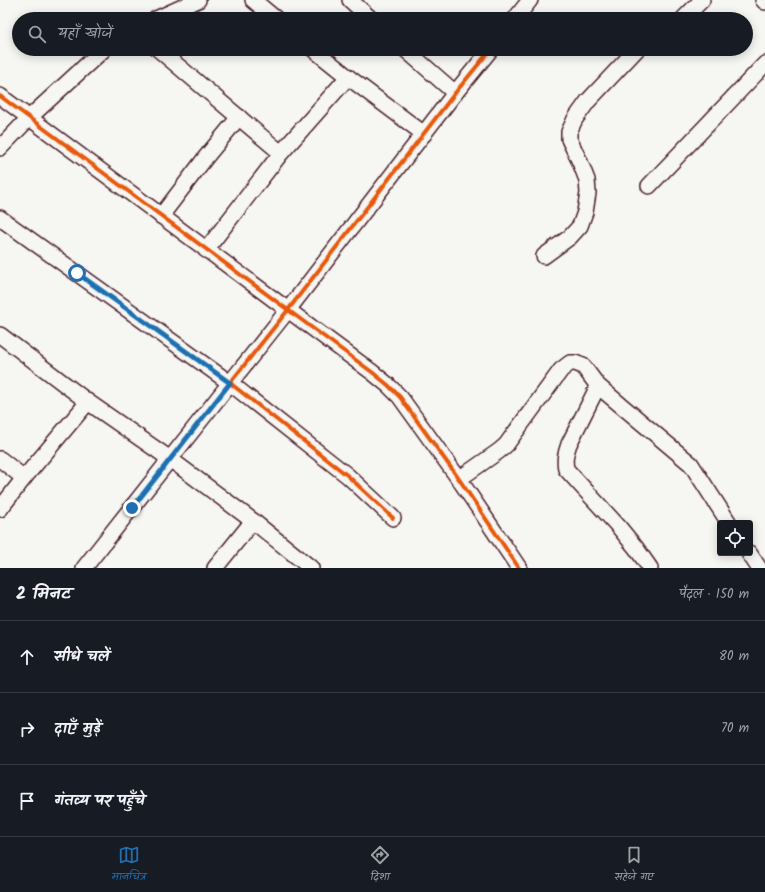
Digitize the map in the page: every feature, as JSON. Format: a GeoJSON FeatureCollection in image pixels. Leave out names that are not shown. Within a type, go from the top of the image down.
{"type":"FeatureCollection","features":[{"type":"Feature","properties":{"kind":"street"},"geometry":{"type":"LineString","coordinates":[[171,12],[198,0]]}},
{"type":"Feature","properties":{"kind":"street"},"geometry":{"type":"LineString","coordinates":[[253,0],[268,12]]}},
{"type":"Feature","properties":{"kind":"street"},"geometry":{"type":"LineString","coordinates":[[350,0],[363,12]]}},
{"type":"Feature","properties":{"kind":"street"},"geometry":{"type":"LineString","coordinates":[[521,12],[530,0]]}},
{"type":"Feature","properties":{"kind":"street"},"geometry":{"type":"LineString","coordinates":[[690,12],[702,0]]}},
{"type":"Feature","properties":{"kind":"street"},"geometry":{"type":"LineString","coordinates":[[0,148],[30,117],[96,56]]}},
{"type":"Feature","properties":{"kind":"street"},"geometry":{"type":"LineString","coordinates":[[166,56],[281,153]]}},
{"type":"Feature","properties":{"kind":"street"},"geometry":{"type":"LineString","coordinates":[[322,56],[424,134]]}},
{"type":"Feature","properties":{"kind":"street"},"geometry":{"type":"LineString","coordinates":[[413,56],[455,93]]}},
{"type":"Feature","properties":{"kind":"street"},"geometry":{"type":"LineString","coordinates":[[84,568],[288,310],[455,93],[485,56]]}},
{"type":"Feature","properties":{"kind":"street"},"geometry":{"type":"LineString","coordinates":[[544,256],[575,232],[580,226],[585,212],[588,193],[587,180],[569,139],[575,119],[588,101],[630,56]]}},
{"type":"Feature","properties":{"kind":"street"},"geometry":{"type":"LineString","coordinates":[[649,186],[765,64]]}},
{"type":"Feature","properties":{"kind":"street"},"geometry":{"type":"LineString","coordinates":[[206,250],[281,153],[348,77]]}},
{"type":"Feature","properties":{"kind":"street"},"geometry":{"type":"LineString","coordinates":[[0,96],[388,385],[400,397],[459,479],[519,568]]}},
{"type":"Feature","properties":{"kind":"street"},"geometry":{"type":"LineString","coordinates":[[161,216],[239,117]]}},
{"type":"Feature","properties":{"kind":"street"},"geometry":{"type":"LineString","coordinates":[[0,218],[230,383],[348,476],[393,518]]}},
{"type":"Feature","properties":{"kind":"street"},"geometry":{"type":"LineString","coordinates":[[0,335],[88,402],[170,459],[253,521],[311,568]]}},
{"type":"Feature","properties":{"kind":"street"},"geometry":{"type":"LineString","coordinates":[[459,479],[506,445],[561,370],[570,363],[574,363],[583,366],[598,386],[691,464],[727,520]]}},
{"type":"Feature","properties":{"kind":"street"},"geometry":{"type":"LineString","coordinates":[[598,386],[569,444],[565,461],[566,469],[618,526],[650,568]]}},
{"type":"Feature","properties":{"kind":"street"},"geometry":{"type":"LineString","coordinates":[[0,508],[88,402]]}},
{"type":"Feature","properties":{"kind":"street"},"geometry":{"type":"LineString","coordinates":[[0,459],[24,478]]}},
{"type":"Feature","properties":{"kind":"street"},"geometry":{"type":"LineString","coordinates":[[215,568],[253,521]]}},
{"type":"Feature","properties":{"kind":"street"},"geometry":{"type":"LineString","coordinates":[[751,556],[759,568]]}},
{"type":"Feature","properties":{"kind":"cycle path"},"geometry":{"type":"LineString","coordinates":[[0,96],[288,310],[455,93],[485,56]]}},
{"type":"Feature","properties":{"kind":"cycle path"},"geometry":{"type":"LineString","coordinates":[[393,518],[348,476],[230,383],[288,310],[372,372],[400,397],[459,479],[519,568]]}},
{"type":"Feature","properties":{"kind":"route"},"geometry":{"type":"LineString","coordinates":[[77,273],[230,383],[132,508]]}}]}
